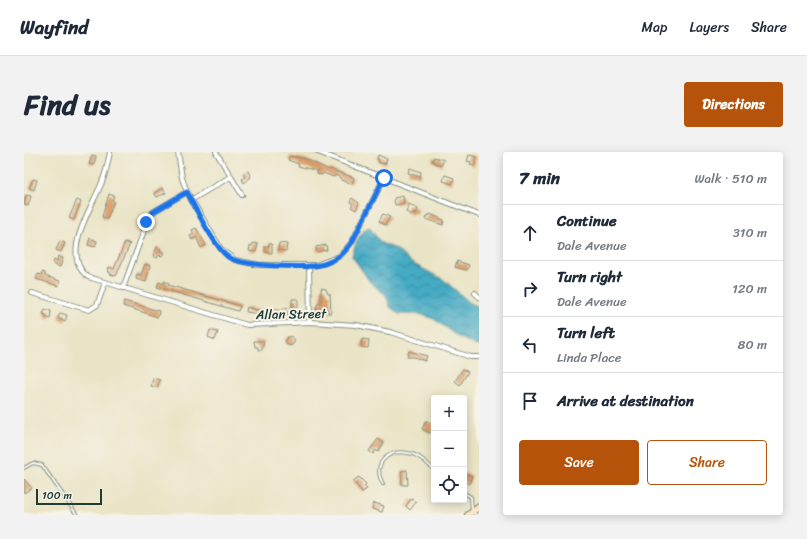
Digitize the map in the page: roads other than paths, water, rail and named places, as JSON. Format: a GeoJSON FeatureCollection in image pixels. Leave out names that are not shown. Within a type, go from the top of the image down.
{"type":"FeatureCollection","features":[{"type":"Feature","properties":{"kind":"street","name":"Allan Street"},"geometry":{"type":"LineString","coordinates":[[110,152],[103,180],[80,234],[75,256],[79,268],[84,274],[105,283],[247,325],[310,322],[345,324],[390,332],[472,357],[479,357]]}},
{"type":"Feature","properties":{"kind":"street"},"geometry":{"type":"LineString","coordinates":[[178,152],[182,178],[187,192],[221,249],[229,258],[260,265],[309,266],[324,264],[346,251],[384,178]]}},
{"type":"Feature","properties":{"kind":"street"},"geometry":{"type":"LineString","coordinates":[[216,152],[242,195]]}},
{"type":"Feature","properties":{"kind":"street"},"geometry":{"type":"LineString","coordinates":[[318,152],[479,215]]}},
{"type":"Feature","properties":{"kind":"street"},"geometry":{"type":"LineString","coordinates":[[192,200],[230,177]]}},
{"type":"Feature","properties":{"kind":"street"},"geometry":{"type":"LineString","coordinates":[[123,288],[149,217],[153,212],[187,192]]}},
{"type":"Feature","properties":{"kind":"street"},"geometry":{"type":"LineString","coordinates":[[309,266],[310,322]]}},
{"type":"Feature","properties":{"kind":"street"},"geometry":{"type":"LineString","coordinates":[[32,293],[89,310],[97,305],[105,283]]}},
{"type":"Feature","properties":{"kind":"street"},"geometry":{"type":"LineString","coordinates":[[475,293],[479,297]]}},
{"type":"Feature","properties":{"kind":"street"},"geometry":{"type":"LineString","coordinates":[[472,514],[479,507]]}},
{"type":"Feature","properties":{"kind":"lane"},"geometry":{"type":"LineString","coordinates":[[383,484],[378,476],[379,465],[385,458],[396,452],[410,453],[431,467]]}},
{"type":"Feature","properties":{"kind":"lane"},"geometry":{"type":"LineString","coordinates":[[24,468],[33,463],[42,465],[77,515]]}},
{"type":"Feature","properties":{"kind":"lane"},"geometry":{"type":"LineString","coordinates":[[467,494],[471,497],[472,514]]}},
{"type":"Feature","properties":{"kind":"water"},"geometry":{"type":"Polygon","coordinates":[[[369,227],[381,243],[396,249],[410,262],[444,280],[469,302],[479,307],[479,347],[458,337],[434,319],[420,314],[399,314],[390,307],[386,295],[370,282],[352,256],[360,235],[369,227]]]}}]}
